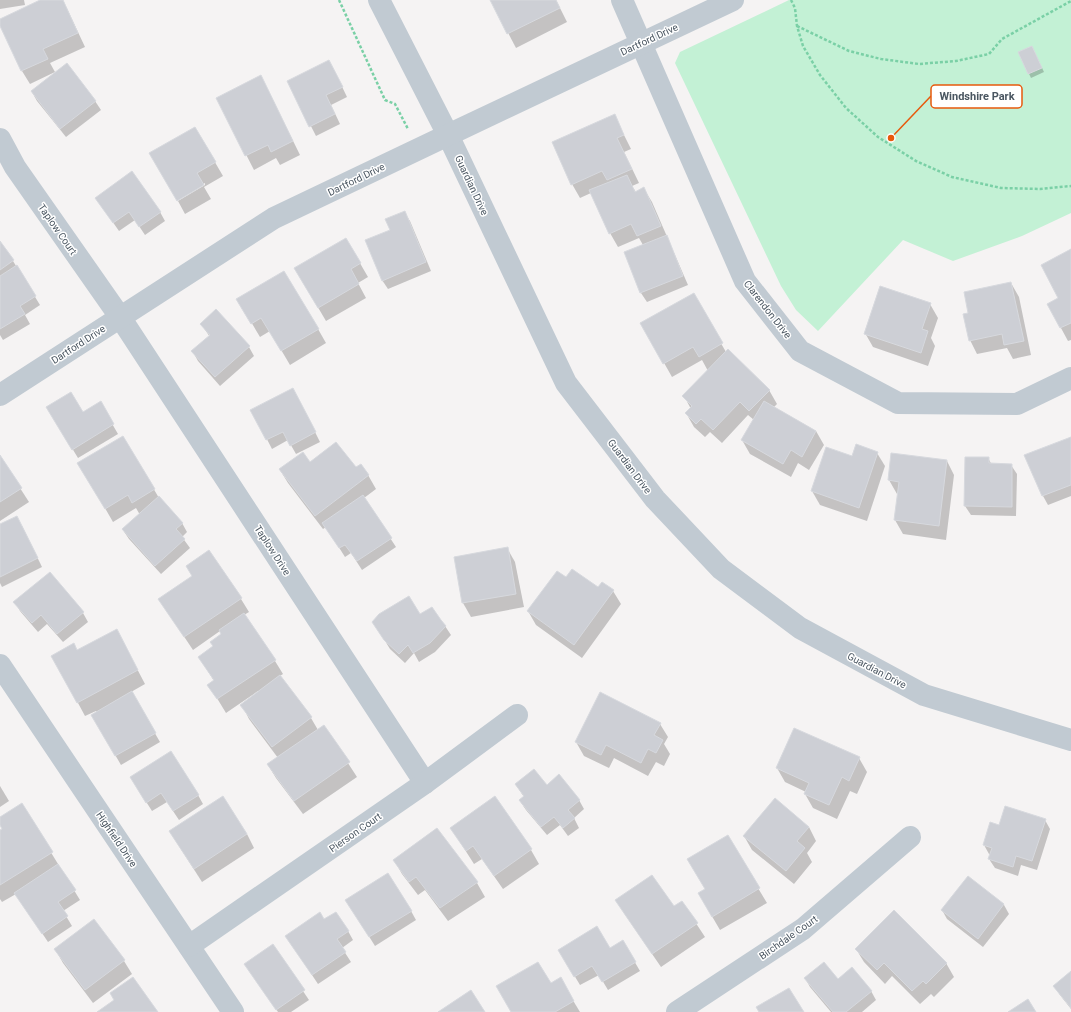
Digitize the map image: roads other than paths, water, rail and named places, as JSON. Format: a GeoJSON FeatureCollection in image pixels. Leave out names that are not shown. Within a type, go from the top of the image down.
{"type":"FeatureCollection","features":[{"type":"Feature","properties":{"kind":"street","name":"Guardian Drive"},"geometry":{"type":"LineString","coordinates":[[379,0],[448,135],[566,383],[655,499],[721,569],[800,628],[924,695],[1071,740]]}},
{"type":"Feature","properties":{"kind":"street","name":"Clarendon Drive"},"geometry":{"type":"LineString","coordinates":[[622,0],[642,42],[745,281],[800,351],[898,403],[1017,404],[1071,378]]}},
{"type":"Feature","properties":{"kind":"street","name":"Dartford Drive"},"geometry":{"type":"LineString","coordinates":[[0,395],[274,218],[733,0]]}},
{"type":"Feature","properties":{"kind":"street","name":"Taplow Court"},"geometry":{"type":"LineString","coordinates":[[0,139],[15,167],[120,317]]}},
{"type":"Feature","properties":{"kind":"street","name":"Taplow Drive"},"geometry":{"type":"LineString","coordinates":[[120,317],[425,783]]}},
{"type":"Feature","properties":{"kind":"street","name":"Highfield Drive"},"geometry":{"type":"LineString","coordinates":[[0,665],[233,1012]]}},
{"type":"Feature","properties":{"kind":"street","name":"Pierson Court"},"geometry":{"type":"LineString","coordinates":[[190,946],[425,783],[517,715]]}},
{"type":"Feature","properties":{"kind":"street","name":"Birchdale Court"},"geometry":{"type":"LineString","coordinates":[[677,1012],[804,929],[910,837]]}},
{"type":"Feature","properties":{"kind":"place","name":"Windshire Park"},"geometry":{"type":"Point","coordinates":[891,138]}}]}
